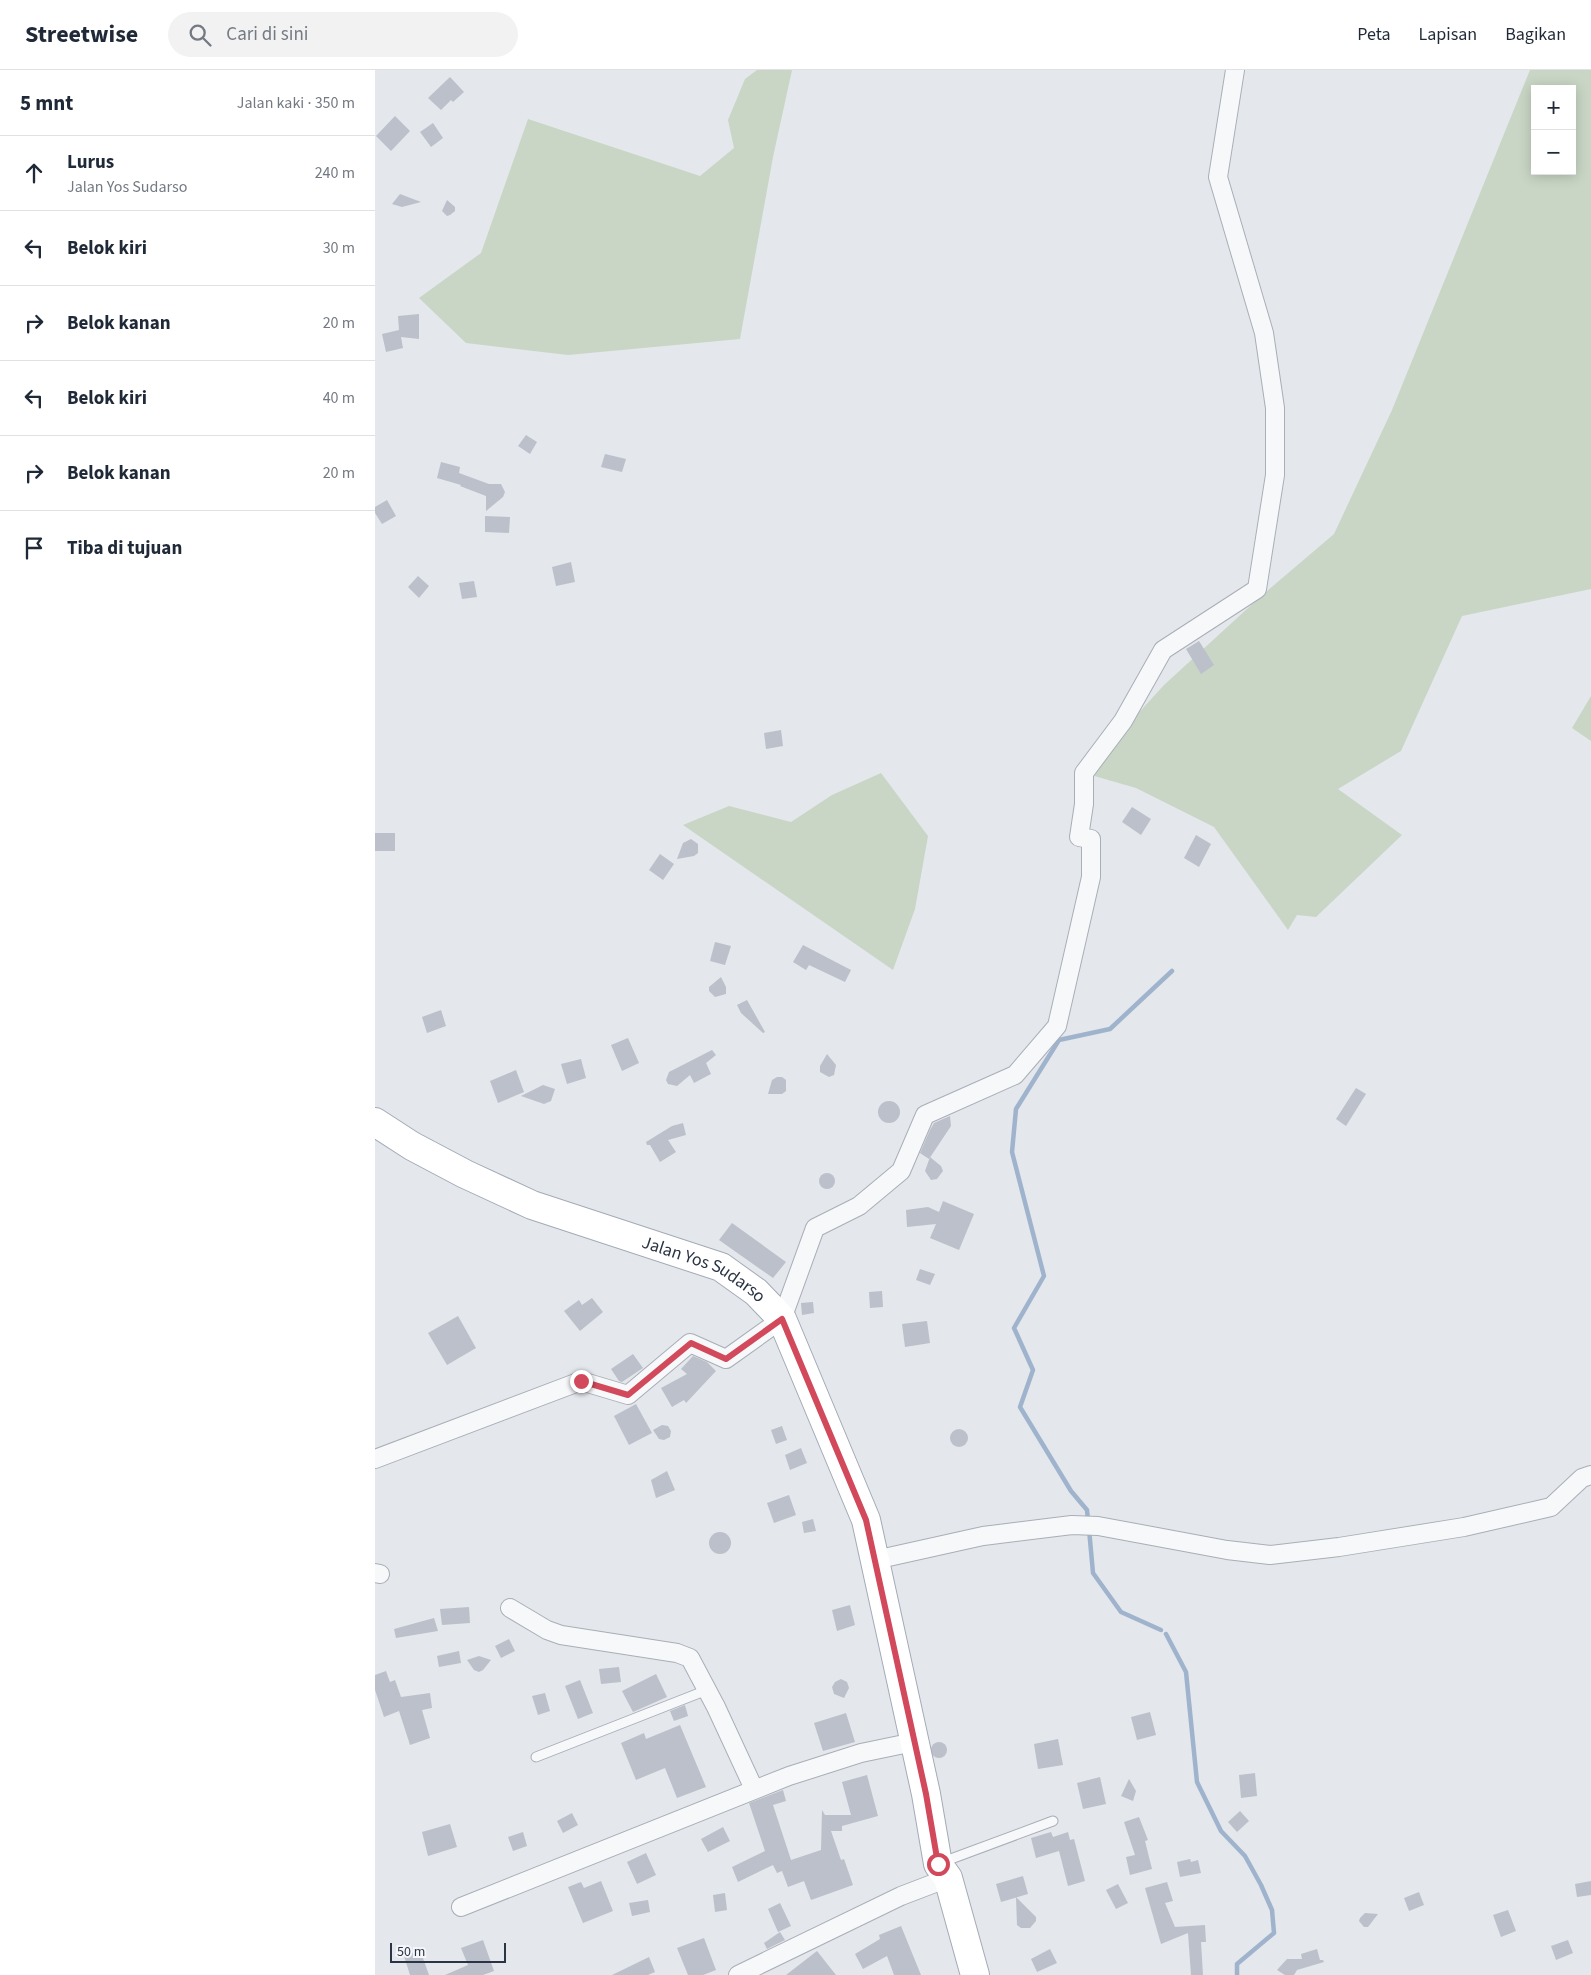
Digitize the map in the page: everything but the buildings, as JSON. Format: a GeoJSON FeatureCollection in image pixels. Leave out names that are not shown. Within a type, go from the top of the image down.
{"type":"FeatureCollection","features":[{"type":"Feature","properties":{"kind":"main road","name":"Jalan Yos Sudarso"},"geometry":{"type":"LineString","coordinates":[[375,1122],[412,1146],[465,1174],[532,1205],[721,1267],[762,1297],[782,1319],[866,1520],[943,1871],[975,1975]]}},
{"type":"Feature","properties":{"kind":"street"},"geometry":{"type":"LineString","coordinates":[[375,1459],[581,1381],[628,1395],[691,1343],[726,1359],[782,1319],[815,1228],[859,1206],[901,1171],[925,1115],[1015,1075],[1057,1026],[1091,877],[1091,839],[1079,837],[1084,773],[1123,721],[1163,650],[1257,589],[1275,475],[1275,408],[1264,333],[1218,177],[1235,70]]}},
{"type":"Feature","properties":{"kind":"street"},"geometry":{"type":"LineString","coordinates":[[875,1560],[983,1536],[1091,1525],[1227,1550],[1270,1555],[1339,1547],[1463,1527],[1551,1507],[1582,1478],[1591,1475]]}},
{"type":"Feature","properties":{"kind":"street"},"geometry":{"type":"LineString","coordinates":[[510,1608],[547,1630],[561,1634],[685,1654],[690,1658],[707,1690],[754,1789]]}},
{"type":"Feature","properties":{"kind":"street"},"geometry":{"type":"LineString","coordinates":[[461,1907],[789,1776],[861,1753],[914,1742]]}},
{"type":"Feature","properties":{"kind":"street"},"geometry":{"type":"LineString","coordinates":[[738,1975],[901,1896],[943,1871]]}},
{"type":"Feature","properties":{"kind":"lane"},"geometry":{"type":"LineString","coordinates":[[536,1757],[707,1690]]}},
{"type":"Feature","properties":{"kind":"lane"},"geometry":{"type":"LineString","coordinates":[[943,1871],[1053,1821]]}},
{"type":"Feature","properties":{"kind":"green space"},"geometry":{"type":"Polygon","coordinates":[[[757,70],[792,70],[773,157],[740,339],[568,355],[466,343],[419,298],[481,253],[528,119],[700,176],[734,148],[728,120],[745,79],[757,70]]]}},
{"type":"Feature","properties":{"kind":"green space"},"geometry":{"type":"Polygon","coordinates":[[[1530,70],[1591,70],[1591,589],[1462,616],[1401,751],[1338,789],[1402,835],[1316,917],[1297,915],[1288,930],[1214,827],[1136,788],[1084,773],[1164,685],[1260,597],[1334,534],[1392,410],[1530,70]]]}},
{"type":"Feature","properties":{"kind":"green space"},"geometry":{"type":"Polygon","coordinates":[[[1591,696],[1591,741],[1572,728],[1591,696]]]}},
{"type":"Feature","properties":{"kind":"green space"},"geometry":{"type":"Polygon","coordinates":[[[881,773],[928,836],[915,909],[893,970],[683,825],[729,806],[791,822],[832,795],[881,773]]]}},
{"type":"Feature","properties":{"kind":"waterway"},"geometry":{"type":"LineString","coordinates":[[1088,1521],[1087,1510],[1071,1491],[1020,1407],[1033,1370],[1014,1328],[1044,1276],[1012,1152],[1016,1109],[1059,1040],[1110,1029],[1172,971]]}},
{"type":"Feature","properties":{"kind":"waterway"},"geometry":{"type":"LineString","coordinates":[[1089,1529],[1093,1573],[1121,1612],[1161,1630]]}},
{"type":"Feature","properties":{"kind":"waterway"},"geometry":{"type":"LineString","coordinates":[[1166,1634],[1186,1672],[1197,1782],[1221,1831],[1245,1856],[1272,1910],[1274,1933],[1237,1964],[1237,1975]]}},
{"type":"Feature","properties":{"kind":"route"},"geometry":{"type":"LineString","coordinates":[[581,1381],[628,1395],[691,1343],[726,1359],[782,1319],[866,1520],[926,1794],[938,1864]]}}]}
